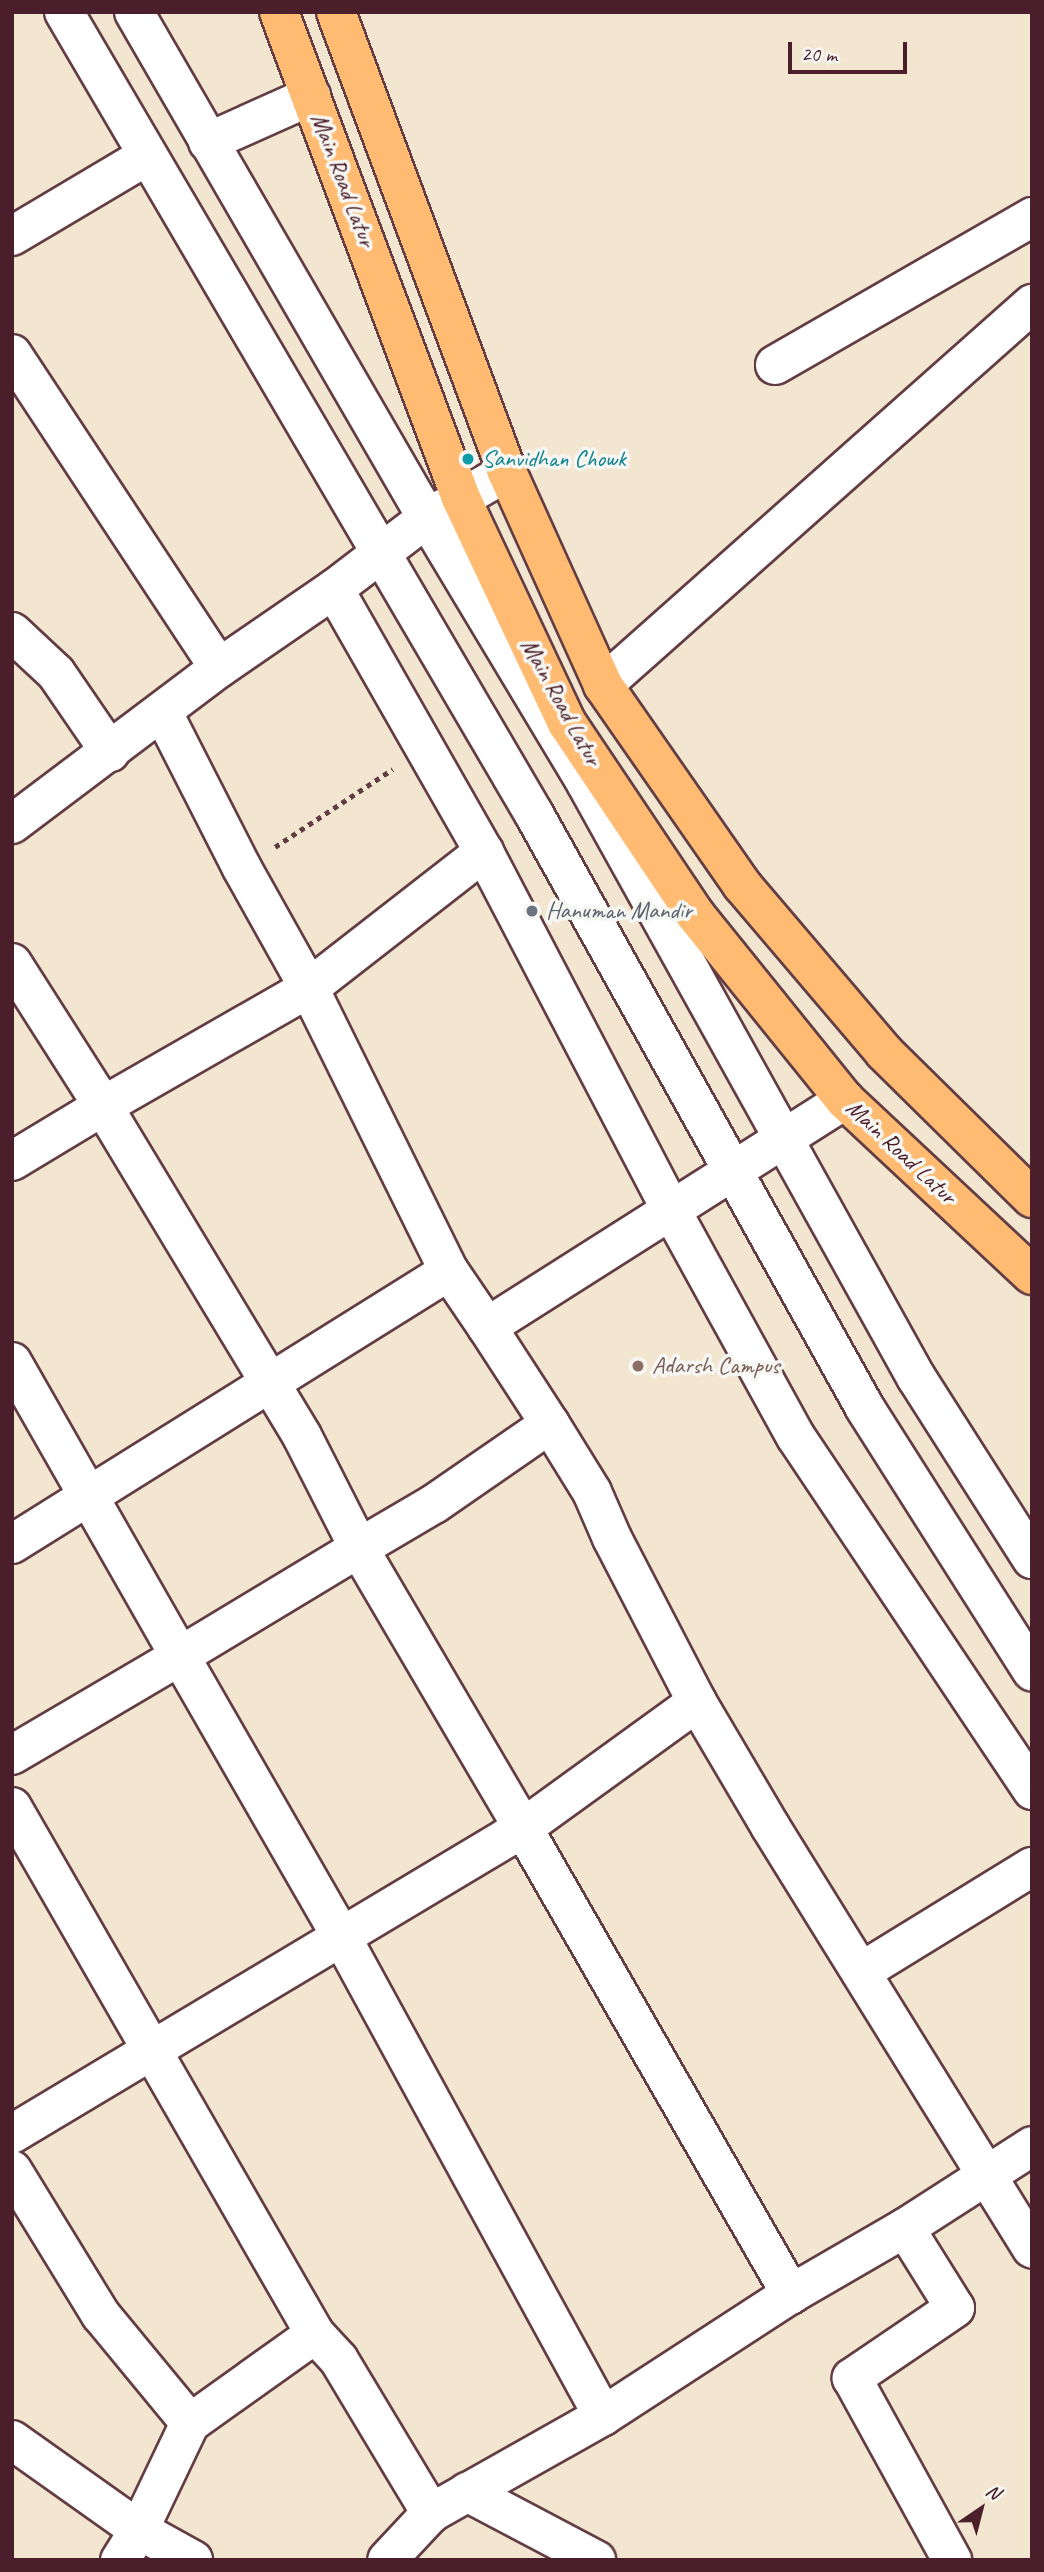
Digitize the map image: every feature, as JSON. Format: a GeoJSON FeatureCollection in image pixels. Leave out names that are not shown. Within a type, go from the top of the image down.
{"type":"FeatureCollection","features":[{"type":"Feature","properties":{"kind":"main road","name":"Main Road Latur"},"geometry":{"type":"LineString","coordinates":[[279,12],[461,498],[561,728],[694,913],[845,1100],[1032,1275]]}},
{"type":"Feature","properties":{"kind":"main road","name":"Main Road Latur"},"geometry":{"type":"LineString","coordinates":[[336,12],[507,472],[603,685],[742,886],[884,1052],[1032,1198]]}},
{"type":"Feature","properties":{"kind":"street"},"geometry":{"type":"LineString","coordinates":[[64,12],[508,769],[864,1408],[1032,1671]]}},
{"type":"Feature","properties":{"kind":"street"},"geometry":{"type":"LineString","coordinates":[[134,12],[427,518],[561,728],[586,783],[916,1377],[1032,1559]]}},
{"type":"Feature","properties":{"kind":"street"},"geometry":{"type":"LineString","coordinates":[[208,142],[311,96]]}},
{"type":"Feature","properties":{"kind":"street"},"geometry":{"type":"LineString","coordinates":[[12,236],[147,156]]}},
{"type":"Feature","properties":{"kind":"street"},"geometry":{"type":"LineString","coordinates":[[775,365],[1032,217]]}},
{"type":"Feature","properties":{"kind":"street"},"geometry":{"type":"LineString","coordinates":[[603,685],[1032,304]]}},
{"type":"Feature","properties":{"kind":"street"},"geometry":{"type":"LineString","coordinates":[[12,354],[219,668]]}},
{"type":"Feature","properties":{"kind":"street"},"geometry":{"type":"LineString","coordinates":[[12,824],[163,713],[219,668],[334,589],[427,518],[507,472]]}},
{"type":"Feature","properties":{"kind":"street"},"geometry":{"type":"LineString","coordinates":[[334,589],[484,852],[671,1210],[796,1437],[1032,1790]]}},
{"type":"Feature","properties":{"kind":"street"},"geometry":{"type":"LineString","coordinates":[[12,632],[56,673],[110,752]]}},
{"type":"Feature","properties":{"kind":"street"},"geometry":{"type":"LineString","coordinates":[[163,713],[242,868],[309,988],[449,1271],[592,1492],[612,1538],[697,1702],[1032,2248]]}},
{"type":"Feature","properties":{"kind":"street"},"geometry":{"type":"LineString","coordinates":[[508,769],[561,728]]}},
{"type":"Feature","properties":{"kind":"street"},"geometry":{"type":"LineString","coordinates":[[12,1161],[309,988],[484,852]]}},
{"type":"Feature","properties":{"kind":"street"},"geometry":{"type":"LineString","coordinates":[[12,963],[103,1106],[302,1436],[359,1548],[791,2294]]}},
{"type":"Feature","properties":{"kind":"street"},"geometry":{"type":"LineString","coordinates":[[487,1327],[845,1100]]}},
{"type":"Feature","properties":{"kind":"street"},"geometry":{"type":"LineString","coordinates":[[12,1544],[449,1271]]}},
{"type":"Feature","properties":{"kind":"street"},"geometry":{"type":"LineString","coordinates":[[12,1362],[341,1936],[603,2416]]}},
{"type":"Feature","properties":{"kind":"street"},"geometry":{"type":"LineString","coordinates":[[12,1755],[433,1504],[550,1424]]}},
{"type":"Feature","properties":{"kind":"street"},"geometry":{"type":"LineString","coordinates":[[12,2134],[523,1828],[697,1702]]}},
{"type":"Feature","properties":{"kind":"street"},"geometry":{"type":"LineString","coordinates":[[12,1807],[315,2334],[339,2360],[431,2513]]}},
{"type":"Feature","properties":{"kind":"street"},"geometry":{"type":"LineString","coordinates":[[861,1972],[1032,1867]]}},
{"type":"Feature","properties":{"kind":"street"},"geometry":{"type":"LineString","coordinates":[[387,2560],[431,2513],[603,2416],[791,2294],[905,2228],[1032,2146]]}},
{"type":"Feature","properties":{"kind":"street"},"geometry":{"type":"LineString","coordinates":[[12,2170],[101,2315],[190,2423]]}},
{"type":"Feature","properties":{"kind":"street"},"geometry":{"type":"LineString","coordinates":[[905,2228],[955,2308],[852,2378],[953,2560]]}},
{"type":"Feature","properties":{"kind":"street"},"geometry":{"type":"LineString","coordinates":[[130,2545],[190,2423],[315,2334]]}},
{"type":"Feature","properties":{"kind":"street"},"geometry":{"type":"LineString","coordinates":[[12,2440],[130,2545],[192,2560]]}},
{"type":"Feature","properties":{"kind":"street"},"geometry":{"type":"LineString","coordinates":[[467,2492],[596,2560]]}},
{"type":"Feature","properties":{"kind":"path"},"geometry":{"type":"LineString","coordinates":[[242,868],[425,749]]}},
{"type":"Feature","properties":{"kind":"place","name":"Sanvidhan Chowk"},"geometry":{"type":"Point","coordinates":[468,459]}},
{"type":"Feature","properties":{"kind":"place","name":"Hanuman Mandir"},"geometry":{"type":"Point","coordinates":[532,911]}},
{"type":"Feature","properties":{"kind":"place","name":"Adarsh Campus"},"geometry":{"type":"Point","coordinates":[638,1366]}}]}
